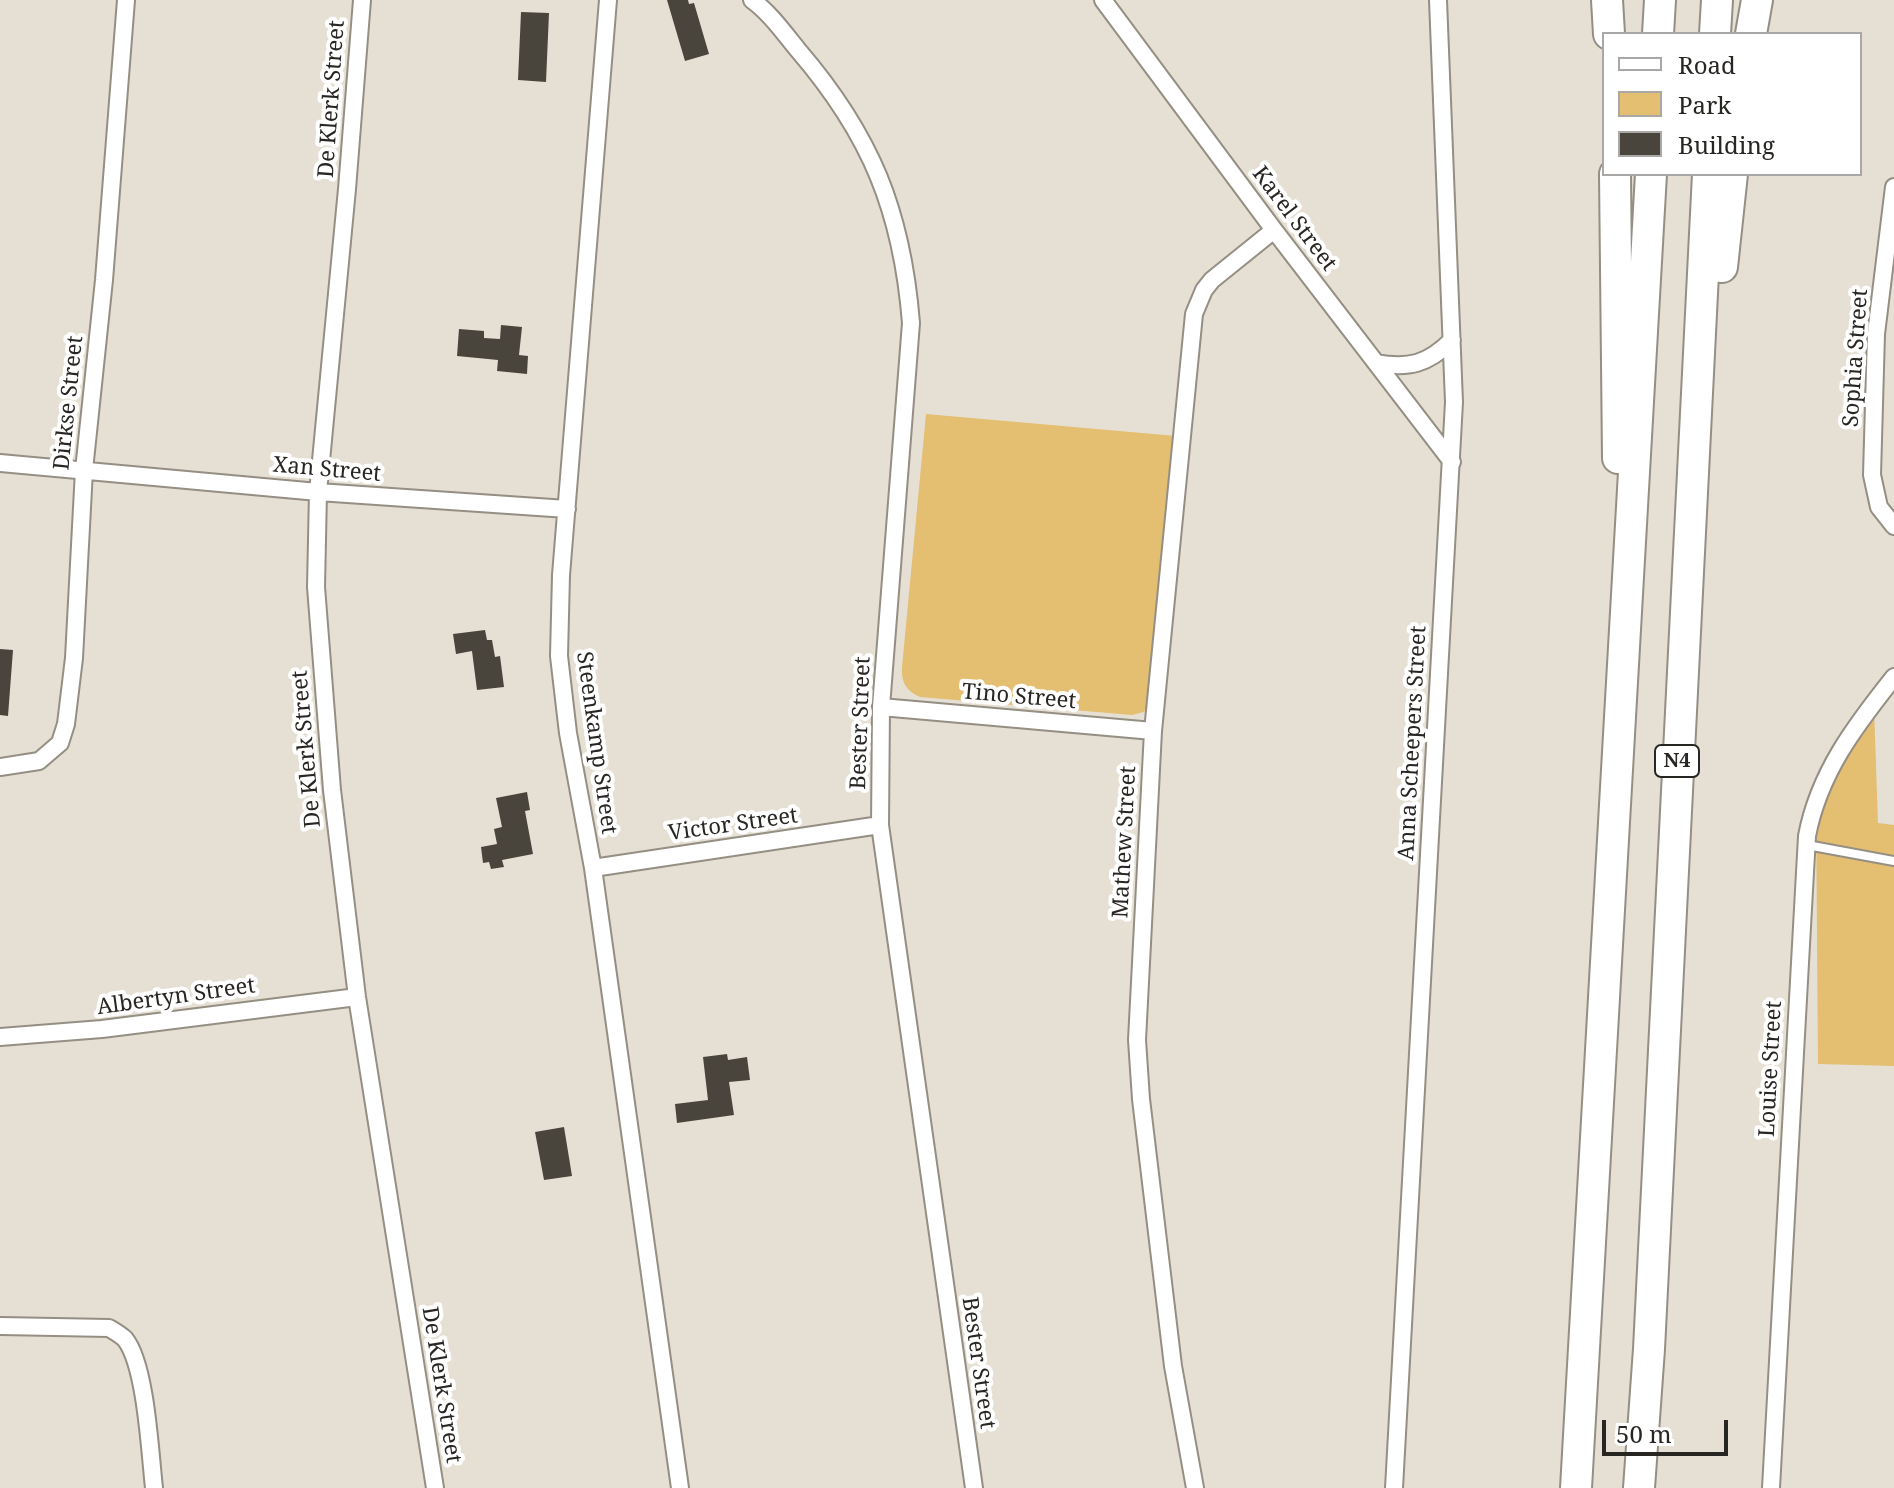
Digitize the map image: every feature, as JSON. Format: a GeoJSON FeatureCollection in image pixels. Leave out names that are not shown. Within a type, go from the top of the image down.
{"type":"FeatureCollection","features":[{"type":"Feature","properties":{"kind":"highway"},"geometry":{"type":"LineString","coordinates":[[1607,0],[1609,32]]}},
{"type":"Feature","properties":{"kind":"highway"},"geometry":{"type":"LineString","coordinates":[[1658,32],[1660,0]]}},
{"type":"Feature","properties":{"kind":"highway"},"geometry":{"type":"LineString","coordinates":[[1715,32],[1717,0]]}},
{"type":"Feature","properties":{"kind":"highway"},"geometry":{"type":"LineString","coordinates":[[1751,32],[1757,0]]}},
{"type":"Feature","properties":{"kind":"highway"},"geometry":{"type":"LineString","coordinates":[[1615,176],[1616,398],[1623,688]]}},
{"type":"Feature","properties":{"kind":"highway"},"geometry":{"type":"LineString","coordinates":[[1576,1488],[1651,176]]}},
{"type":"Feature","properties":{"kind":"highway","name":"N4"},"geometry":{"type":"LineString","coordinates":[[1639,1488],[1649,1349],[1708,176]]}},
{"type":"Feature","properties":{"kind":"highway"},"geometry":{"type":"LineString","coordinates":[[1680,703],[1732,176]]}},
{"type":"Feature","properties":{"kind":"street","name":"Dirkse Street"},"geometry":{"type":"LineString","coordinates":[[0,767],[39,761],[60,743],[66,724],[74,658],[84,470],[104,280],[126,0]]}},
{"type":"Feature","properties":{"kind":"street","name":"De Klerk Street"},"geometry":{"type":"LineString","coordinates":[[362,0],[318,492],[316,587],[332,790],[357,997],[435,1488]]}},
{"type":"Feature","properties":{"kind":"street","name":"Steenkamp Street"},"geometry":{"type":"LineString","coordinates":[[608,0],[561,575],[559,656],[568,733],[593,868],[680,1488]]}},
{"type":"Feature","properties":{"kind":"street","name":"Bester Street"},"geometry":{"type":"LineString","coordinates":[[752,0],[812,67],[848,114],[866,144],[897,229],[908,293],[911,323],[881,707],[880,825],[974,1488]]}},
{"type":"Feature","properties":{"kind":"street","name":"Karel Street"},"geometry":{"type":"LineString","coordinates":[[1103,0],[1452,462]]}},
{"type":"Feature","properties":{"kind":"street","name":"Anna Scheepers Street"},"geometry":{"type":"LineString","coordinates":[[1394,1488],[1454,402],[1438,0]]}},
{"type":"Feature","properties":{"kind":"street","name":"Sophia Street"},"geometry":{"type":"LineString","coordinates":[[1894,187],[1876,334],[1872,475],[1879,507],[1894,526]]}},
{"type":"Feature","properties":{"kind":"street","name":"Mathew Street"},"geometry":{"type":"LineString","coordinates":[[1195,1488],[1173,1366],[1141,1099],[1137,1040],[1153,731],[1194,314],[1212,280],[1274,230]]}},
{"type":"Feature","properties":{"kind":"street"},"geometry":{"type":"LineString","coordinates":[[1376,363],[1398,367],[1421,364],[1452,340]]}},
{"type":"Feature","properties":{"kind":"street","name":"Xan Street"},"geometry":{"type":"LineString","coordinates":[[0,463],[318,492],[567,509]]}},
{"type":"Feature","properties":{"kind":"street","name":"Louise Street"},"geometry":{"type":"LineString","coordinates":[[1771,1488],[1806,845],[1812,808],[1840,749],[1894,677]]}},
{"type":"Feature","properties":{"kind":"street","name":"Tino Street"},"geometry":{"type":"LineString","coordinates":[[881,707],[1153,731]]}},
{"type":"Feature","properties":{"kind":"street","name":"Victor Street"},"geometry":{"type":"LineString","coordinates":[[593,868],[880,825]]}},
{"type":"Feature","properties":{"kind":"street","name":"Albertyn Street"},"geometry":{"type":"LineString","coordinates":[[0,1037],[102,1029],[357,997]]}},
{"type":"Feature","properties":{"kind":"street"},"geometry":{"type":"LineString","coordinates":[[0,1326],[109,1328],[124,1338],[133,1355],[142,1391],[154,1488]]}},
{"type":"Feature","properties":{"kind":"lane"},"geometry":{"type":"LineString","coordinates":[[1806,845],[1894,861]]}},
{"type":"Feature","properties":{"kind":"green space"},"geometry":{"type":"Polygon","coordinates":[[[926,414],[1176,436],[1149,704],[1144,712],[1132,715],[920,697],[908,689],[902,677],[902,667],[926,414]]]}},
{"type":"Feature","properties":{"kind":"green space"},"geometry":{"type":"Polygon","coordinates":[[[1874,708],[1878,823],[1894,825],[1894,1066],[1818,1064],[1816,809],[1874,708]]]}},
{"type":"Feature","properties":{"kind":"building"},"geometry":{"type":"Polygon","coordinates":[[[667,0],[694,3],[709,54],[685,61],[667,0]]]}},
{"type":"Feature","properties":{"kind":"building"},"geometry":{"type":"Polygon","coordinates":[[[521,12],[549,13],[546,82],[518,80],[521,12]]]}},
{"type":"Feature","properties":{"kind":"building"},"geometry":{"type":"Polygon","coordinates":[[[501,325],[522,327],[519,355],[528,356],[527,374],[497,371],[498,360],[457,356],[459,329],[484,331],[484,338],[500,339],[501,325]]]}},
{"type":"Feature","properties":{"kind":"building"},"geometry":{"type":"Polygon","coordinates":[[[485,630],[487,640],[492,640],[495,657],[500,656],[504,687],[477,690],[472,651],[456,654],[453,634],[485,630]]]}},
{"type":"Feature","properties":{"kind":"building"},"geometry":{"type":"Polygon","coordinates":[[[0,649],[13,650],[8,716],[0,715],[0,649]]]}},
{"type":"Feature","properties":{"kind":"building"},"geometry":{"type":"Polygon","coordinates":[[[527,792],[530,810],[525,811],[533,854],[502,860],[504,867],[491,869],[489,862],[483,863],[481,847],[497,844],[494,829],[502,827],[496,798],[527,792]]]}},
{"type":"Feature","properties":{"kind":"building"},"geometry":{"type":"Polygon","coordinates":[[[727,1054],[728,1060],[747,1057],[750,1080],[729,1082],[734,1115],[677,1123],[675,1104],[708,1100],[703,1057],[727,1054]]]}},
{"type":"Feature","properties":{"kind":"building"},"geometry":{"type":"Polygon","coordinates":[[[564,1127],[572,1176],[544,1180],[535,1132],[564,1127]]]}}]}
